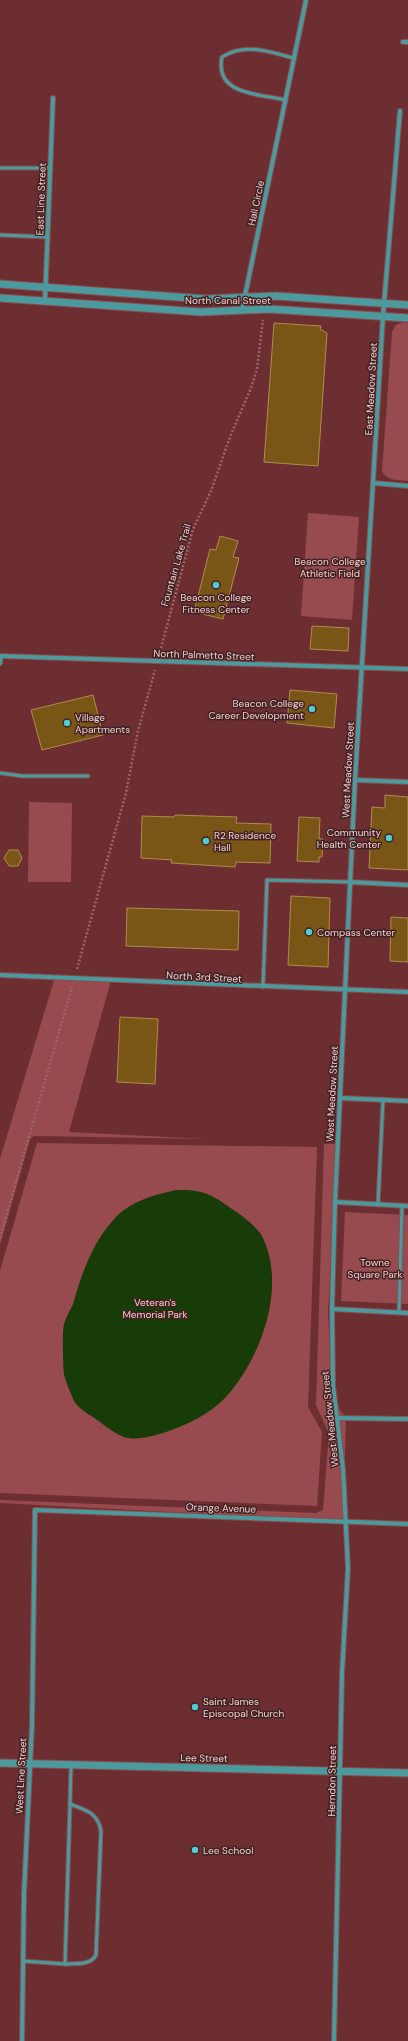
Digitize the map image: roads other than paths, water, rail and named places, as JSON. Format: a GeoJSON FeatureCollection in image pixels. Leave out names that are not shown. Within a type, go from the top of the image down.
{"type":"FeatureCollection","features":[{"type":"Feature","properties":{"kind":"street","name":"Hall Circle"},"geometry":{"type":"LineString","coordinates":[[242,310],[243,298],[306,0]]}},
{"type":"Feature","properties":{"kind":"street","name":"East Line Street"},"geometry":{"type":"LineString","coordinates":[[45,301],[53,98]]}},
{"type":"Feature","properties":{"kind":"street","name":"East Meadow Street"},"geometry":{"type":"LineString","coordinates":[[362,668],[383,316],[400,111]]}},
{"type":"Feature","properties":{"kind":"street"},"geometry":{"type":"LineString","coordinates":[[0,284],[205,299],[276,296],[408,305]]}},
{"type":"Feature","properties":{"kind":"street","name":"North Canal Street"},"geometry":{"type":"LineString","coordinates":[[0,298],[201,312],[269,309],[408,318]]}},
{"type":"Feature","properties":{"kind":"street"},"geometry":{"type":"LineString","coordinates":[[374,483],[408,486]]}},
{"type":"Feature","properties":{"kind":"street"},"geometry":{"type":"LineString","coordinates":[[0,663],[1,656]]}},
{"type":"Feature","properties":{"kind":"street","name":"North Palmetto Street"},"geometry":{"type":"LineString","coordinates":[[1,656],[408,669]]}},
{"type":"Feature","properties":{"kind":"street","name":"West Meadow Street"},"geometry":{"type":"LineString","coordinates":[[347,1521],[343,1469],[333,1385],[332,1309],[335,1202],[355,780],[362,668]]}},
{"type":"Feature","properties":{"kind":"street"},"geometry":{"type":"LineString","coordinates":[[355,780],[408,782]]}},
{"type":"Feature","properties":{"kind":"street"},"geometry":{"type":"LineString","coordinates":[[350,882],[408,885]]}},
{"type":"Feature","properties":{"kind":"street","name":"North 3rd Street"},"geometry":{"type":"LineString","coordinates":[[0,975],[345,991],[408,992]]}},
{"type":"Feature","properties":{"kind":"street"},"geometry":{"type":"LineString","coordinates":[[340,1098],[408,1101]]}},
{"type":"Feature","properties":{"kind":"street"},"geometry":{"type":"LineString","coordinates":[[335,1202],[408,1206]]}},
{"type":"Feature","properties":{"kind":"street"},"geometry":{"type":"LineString","coordinates":[[332,1309],[408,1312]]}},
{"type":"Feature","properties":{"kind":"street"},"geometry":{"type":"LineString","coordinates":[[336,1418],[408,1419]]}},
{"type":"Feature","properties":{"kind":"street","name":"Orange Avenue"},"geometry":{"type":"LineString","coordinates":[[35,1512],[35,1510],[58,1510],[408,1524]]}},
{"type":"Feature","properties":{"kind":"street","name":"West Line Street"},"geometry":{"type":"LineString","coordinates":[[22,2041],[35,1512]]}},
{"type":"Feature","properties":{"kind":"street","name":"Herndon Street"},"geometry":{"type":"LineString","coordinates":[[334,2041],[342,1673],[348,1568],[347,1521]]}},
{"type":"Feature","properties":{"kind":"street","name":"Lee Street"},"geometry":{"type":"LineString","coordinates":[[0,1763],[408,1773]]}},
{"type":"Feature","properties":{"kind":"lane"},"geometry":{"type":"LineString","coordinates":[[286,100],[232,87],[223,78],[220,68],[222,57],[232,50],[248,48],[294,58]]}},
{"type":"Feature","properties":{"kind":"lane"},"geometry":{"type":"LineString","coordinates":[[0,168],[51,168]]}},
{"type":"Feature","properties":{"kind":"lane"},"geometry":{"type":"LineString","coordinates":[[0,235],[48,237]]}},
{"type":"Feature","properties":{"kind":"lane"},"geometry":{"type":"LineString","coordinates":[[0,773],[22,776],[88,776]]}},
{"type":"Feature","properties":{"kind":"lane"},"geometry":{"type":"LineString","coordinates":[[262,987],[267,880],[350,882]]}},
{"type":"Feature","properties":{"kind":"lane"},"geometry":{"type":"LineString","coordinates":[[378,1204],[383,1100]]}},
{"type":"Feature","properties":{"kind":"lane"},"geometry":{"type":"LineString","coordinates":[[399,1312],[402,1206]]}},
{"type":"Feature","properties":{"kind":"lane"},"geometry":{"type":"LineString","coordinates":[[65,1964],[71,1765]]}},
{"type":"Feature","properties":{"kind":"lane"},"geometry":{"type":"LineString","coordinates":[[23,1962],[65,1964],[88,1963],[92,1961],[96,1955],[101,1831],[98,1819],[92,1812],[70,1804]]}},
{"type":"Feature","properties":{"kind":"place","name":"Beacon College Fitness Center"},"geometry":{"type":"Point","coordinates":[216,585]}},
{"type":"Feature","properties":{"kind":"place","name":"Beacon College Career Development"},"geometry":{"type":"Point","coordinates":[312,709]}},
{"type":"Feature","properties":{"kind":"place","name":"Village Apartments"},"geometry":{"type":"Point","coordinates":[67,723]}},
{"type":"Feature","properties":{"kind":"place","name":"Community Health Center"},"geometry":{"type":"Point","coordinates":[389,838]}},
{"type":"Feature","properties":{"kind":"place","name":"R2 Residence Hall"},"geometry":{"type":"Point","coordinates":[206,841]}},
{"type":"Feature","properties":{"kind":"place","name":"Compass Center"},"geometry":{"type":"Point","coordinates":[309,932]}},
{"type":"Feature","properties":{"kind":"place","name":"Saint James Episcopal Church"},"geometry":{"type":"Point","coordinates":[195,1707]}},
{"type":"Feature","properties":{"kind":"place","name":"Lee School"},"geometry":{"type":"Point","coordinates":[195,1850]}},
{"type":"Feature","properties":{"kind":"park label","name":"Beacon College Athletic Field"},"geometry":{"type":"Point","coordinates":[330,566]}},
{"type":"Feature","properties":{"kind":"park label","name":"Towne Square Park"},"geometry":{"type":"Point","coordinates":[375,1268]}},
{"type":"Feature","properties":{"kind":"park label","name":"Veteran's Memorial Park"},"geometry":{"type":"Point","coordinates":[155,1308]}}]}
